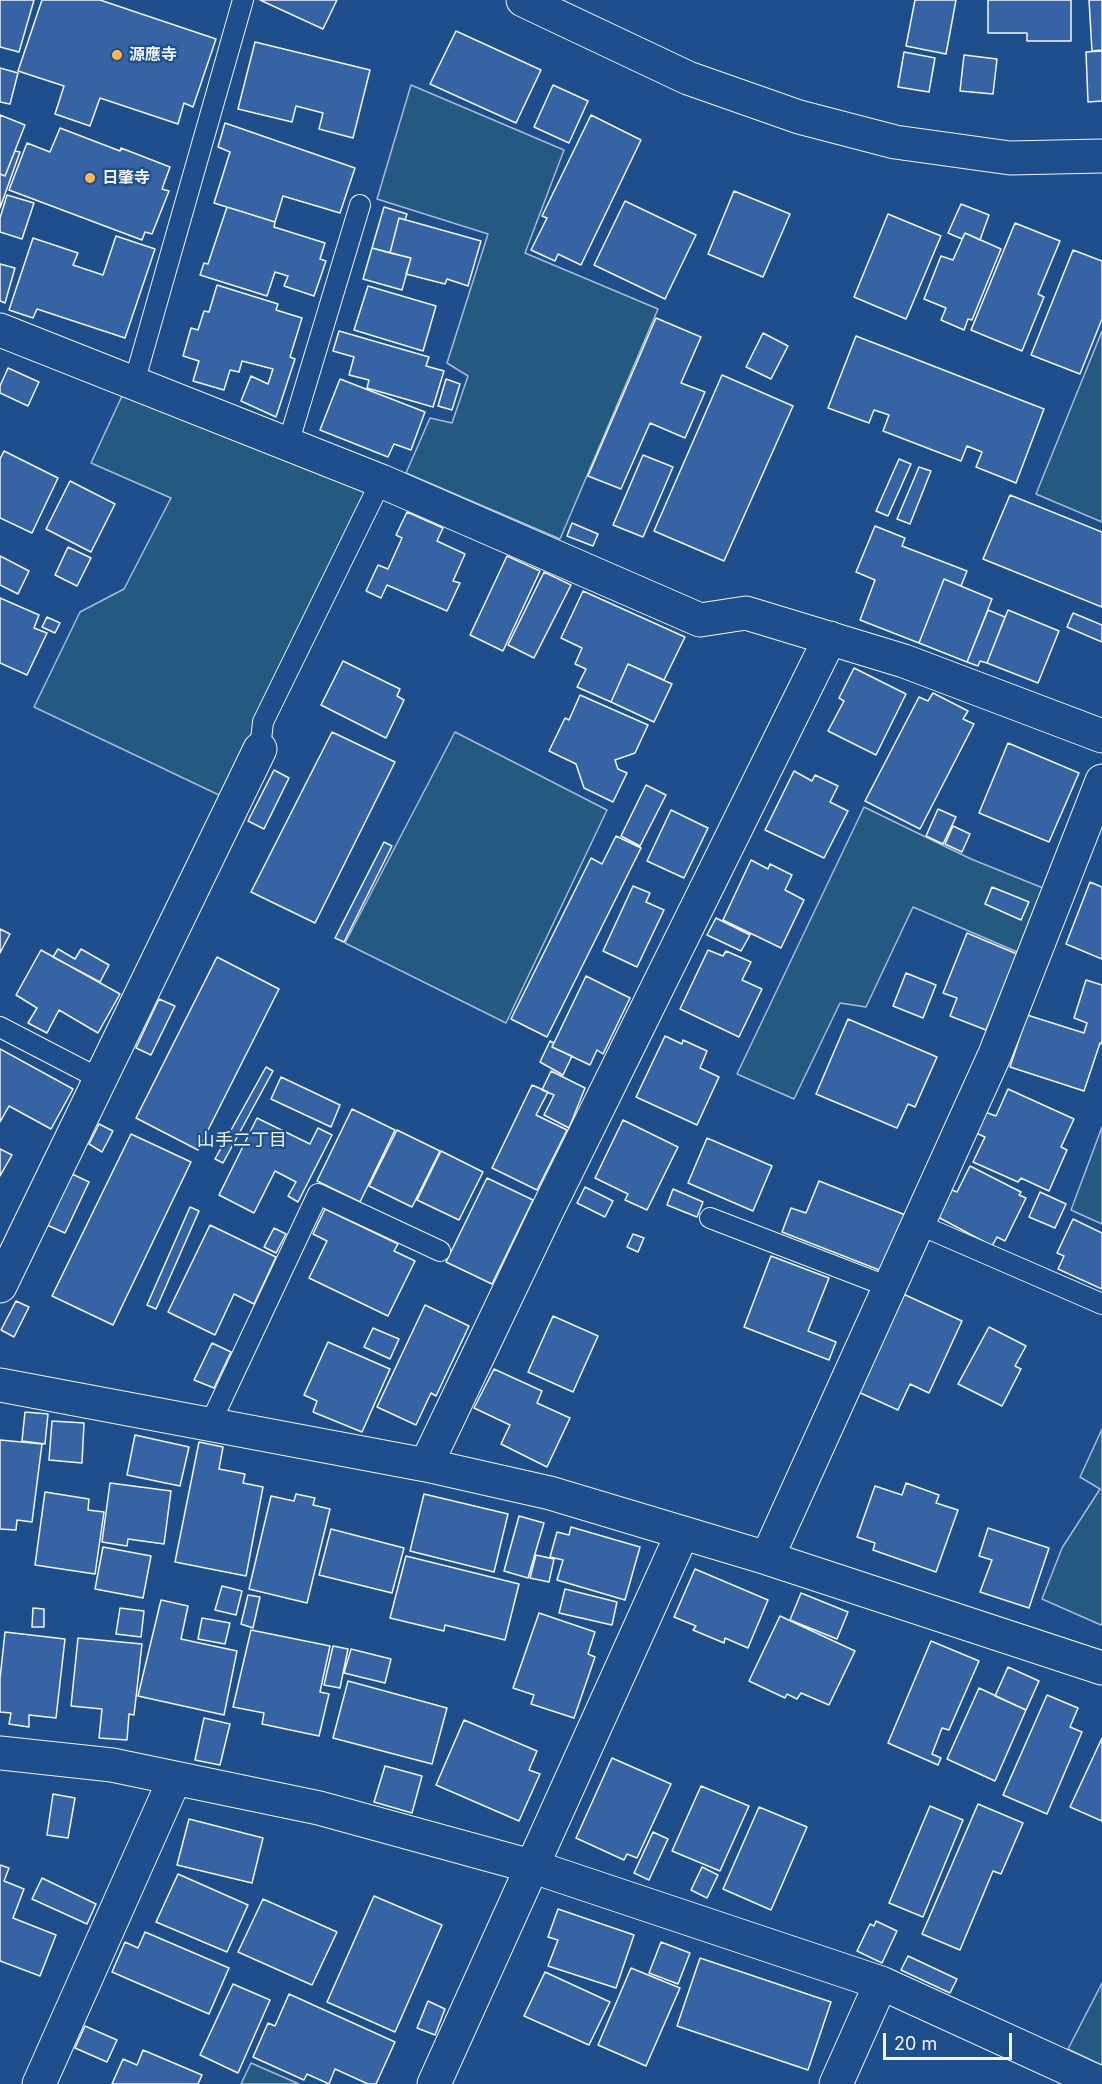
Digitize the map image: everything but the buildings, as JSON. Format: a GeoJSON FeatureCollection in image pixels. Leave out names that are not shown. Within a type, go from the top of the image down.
{"type":"FeatureCollection","features":[{"type":"Feature","properties":{"kind":"street"},"geometry":{"type":"LineString","coordinates":[[523,0],[688,78],[799,117],[895,142],[1010,158],[1102,156]]}},
{"type":"Feature","properties":{"kind":"street"},"geometry":{"type":"LineString","coordinates":[[2,335],[134,383],[381,481],[700,620],[746,613],[904,661],[1102,735]]}},
{"type":"Feature","properties":{"kind":"street"},"geometry":{"type":"LineString","coordinates":[[426,1465],[551,1202],[830,638]]}},
{"type":"Feature","properties":{"kind":"street"},"geometry":{"type":"LineString","coordinates":[[0,1286],[260,749]]}},
{"type":"Feature","properties":{"kind":"street"},"geometry":{"type":"LineString","coordinates":[[767,1558],[994,1054],[1102,781]]}},
{"type":"Feature","properties":{"kind":"street"},"geometry":{"type":"LineString","coordinates":[[0,1385],[426,1465],[550,1493],[767,1558],[1102,1668]]}},
{"type":"Feature","properties":{"kind":"street"},"geometry":{"type":"LineString","coordinates":[[434,2084],[534,1867],[682,1534]]}},
{"type":"Feature","properties":{"kind":"street"},"geometry":{"type":"LineString","coordinates":[[0,1753],[112,1765],[319,1808],[534,1867],[881,1983],[1101,2084]]}},
{"type":"Feature","properties":{"kind":"street"},"geometry":{"type":"LineString","coordinates":[[39,2084],[176,1778]]}},
{"type":"Feature","properties":{"kind":"street"},"geometry":{"type":"LineString","coordinates":[[836,2084],[881,1983]]}},
{"type":"Feature","properties":{"kind":"lane"},"geometry":{"type":"LineString","coordinates":[[134,383],[243,0]]}},
{"type":"Feature","properties":{"kind":"lane"},"geometry":{"type":"LineString","coordinates":[[288,444],[360,205]]}},
{"type":"Feature","properties":{"kind":"lane"},"geometry":{"type":"LineString","coordinates":[[260,749],[263,722],[381,481]]}},
{"type":"Feature","properties":{"kind":"lane"},"geometry":{"type":"LineString","coordinates":[[0,1028],[100,1079]]}},
{"type":"Feature","properties":{"kind":"lane"},"geometry":{"type":"LineString","coordinates":[[210,1424],[318,1194],[440,1251]]}},
{"type":"Feature","properties":{"kind":"lane"},"geometry":{"type":"LineString","coordinates":[[710,1218],[889,1287]]}},
{"type":"Feature","properties":{"kind":"lane"},"geometry":{"type":"LineString","coordinates":[[918,1224],[1102,1304]]}},
{"type":"Feature","properties":{"kind":"shaded area"},"geometry":{"type":"Polygon","coordinates":[[[411,85],[564,150],[525,253],[658,309],[560,539],[406,473],[430,418],[452,423],[468,376],[447,363],[488,234],[377,199],[411,85]]]}},
{"type":"Feature","properties":{"kind":"shaded area"},"geometry":{"type":"Polygon","coordinates":[[[1102,331],[1102,522],[1036,494],[1102,331]]]}},
{"type":"Feature","properties":{"kind":"shaded area"},"geometry":{"type":"Polygon","coordinates":[[[122,396],[370,491],[221,796],[34,707],[80,612],[124,589],[171,498],[91,463],[122,396]]]}},
{"type":"Feature","properties":{"kind":"shaded area"},"geometry":{"type":"Polygon","coordinates":[[[455,732],[607,810],[506,1023],[345,943],[455,732]]]}},
{"type":"Feature","properties":{"kind":"shaded area"},"geometry":{"type":"Polygon","coordinates":[[[864,807],[971,859],[1048,890],[1022,954],[913,907],[866,1007],[840,1003],[794,1099],[737,1074],[864,807]]]}},
{"type":"Feature","properties":{"kind":"shaded area"},"geometry":{"type":"Polygon","coordinates":[[[1102,1127],[1102,1224],[1071,1210],[1102,1127]]]}},
{"type":"Feature","properties":{"kind":"shaded area"},"geometry":{"type":"Polygon","coordinates":[[[1102,1429],[1101,1625],[1042,1599],[1062,1548],[1100,1489],[1080,1477],[1102,1429]]]}},
{"type":"Feature","properties":{"kind":"shaded area"},"geometry":{"type":"Polygon","coordinates":[[[1102,1983],[1102,2065],[1068,2049],[1102,1983]]]}},
{"type":"Feature","properties":{"kind":"shaded area"},"geometry":{"type":"Polygon","coordinates":[[[251,2063],[299,2084],[241,2084],[251,2063]]]}},
{"type":"Feature","properties":{"kind":"place","name":"源應寺"},"geometry":{"type":"Point","coordinates":[117,55]}},
{"type":"Feature","properties":{"kind":"place","name":"日肇寺"},"geometry":{"type":"Point","coordinates":[90,178]}},
{"type":"Feature","properties":{"kind":"district","name":"山手二丁目"},"geometry":{"type":"Point","coordinates":[242,1141]}}]}
